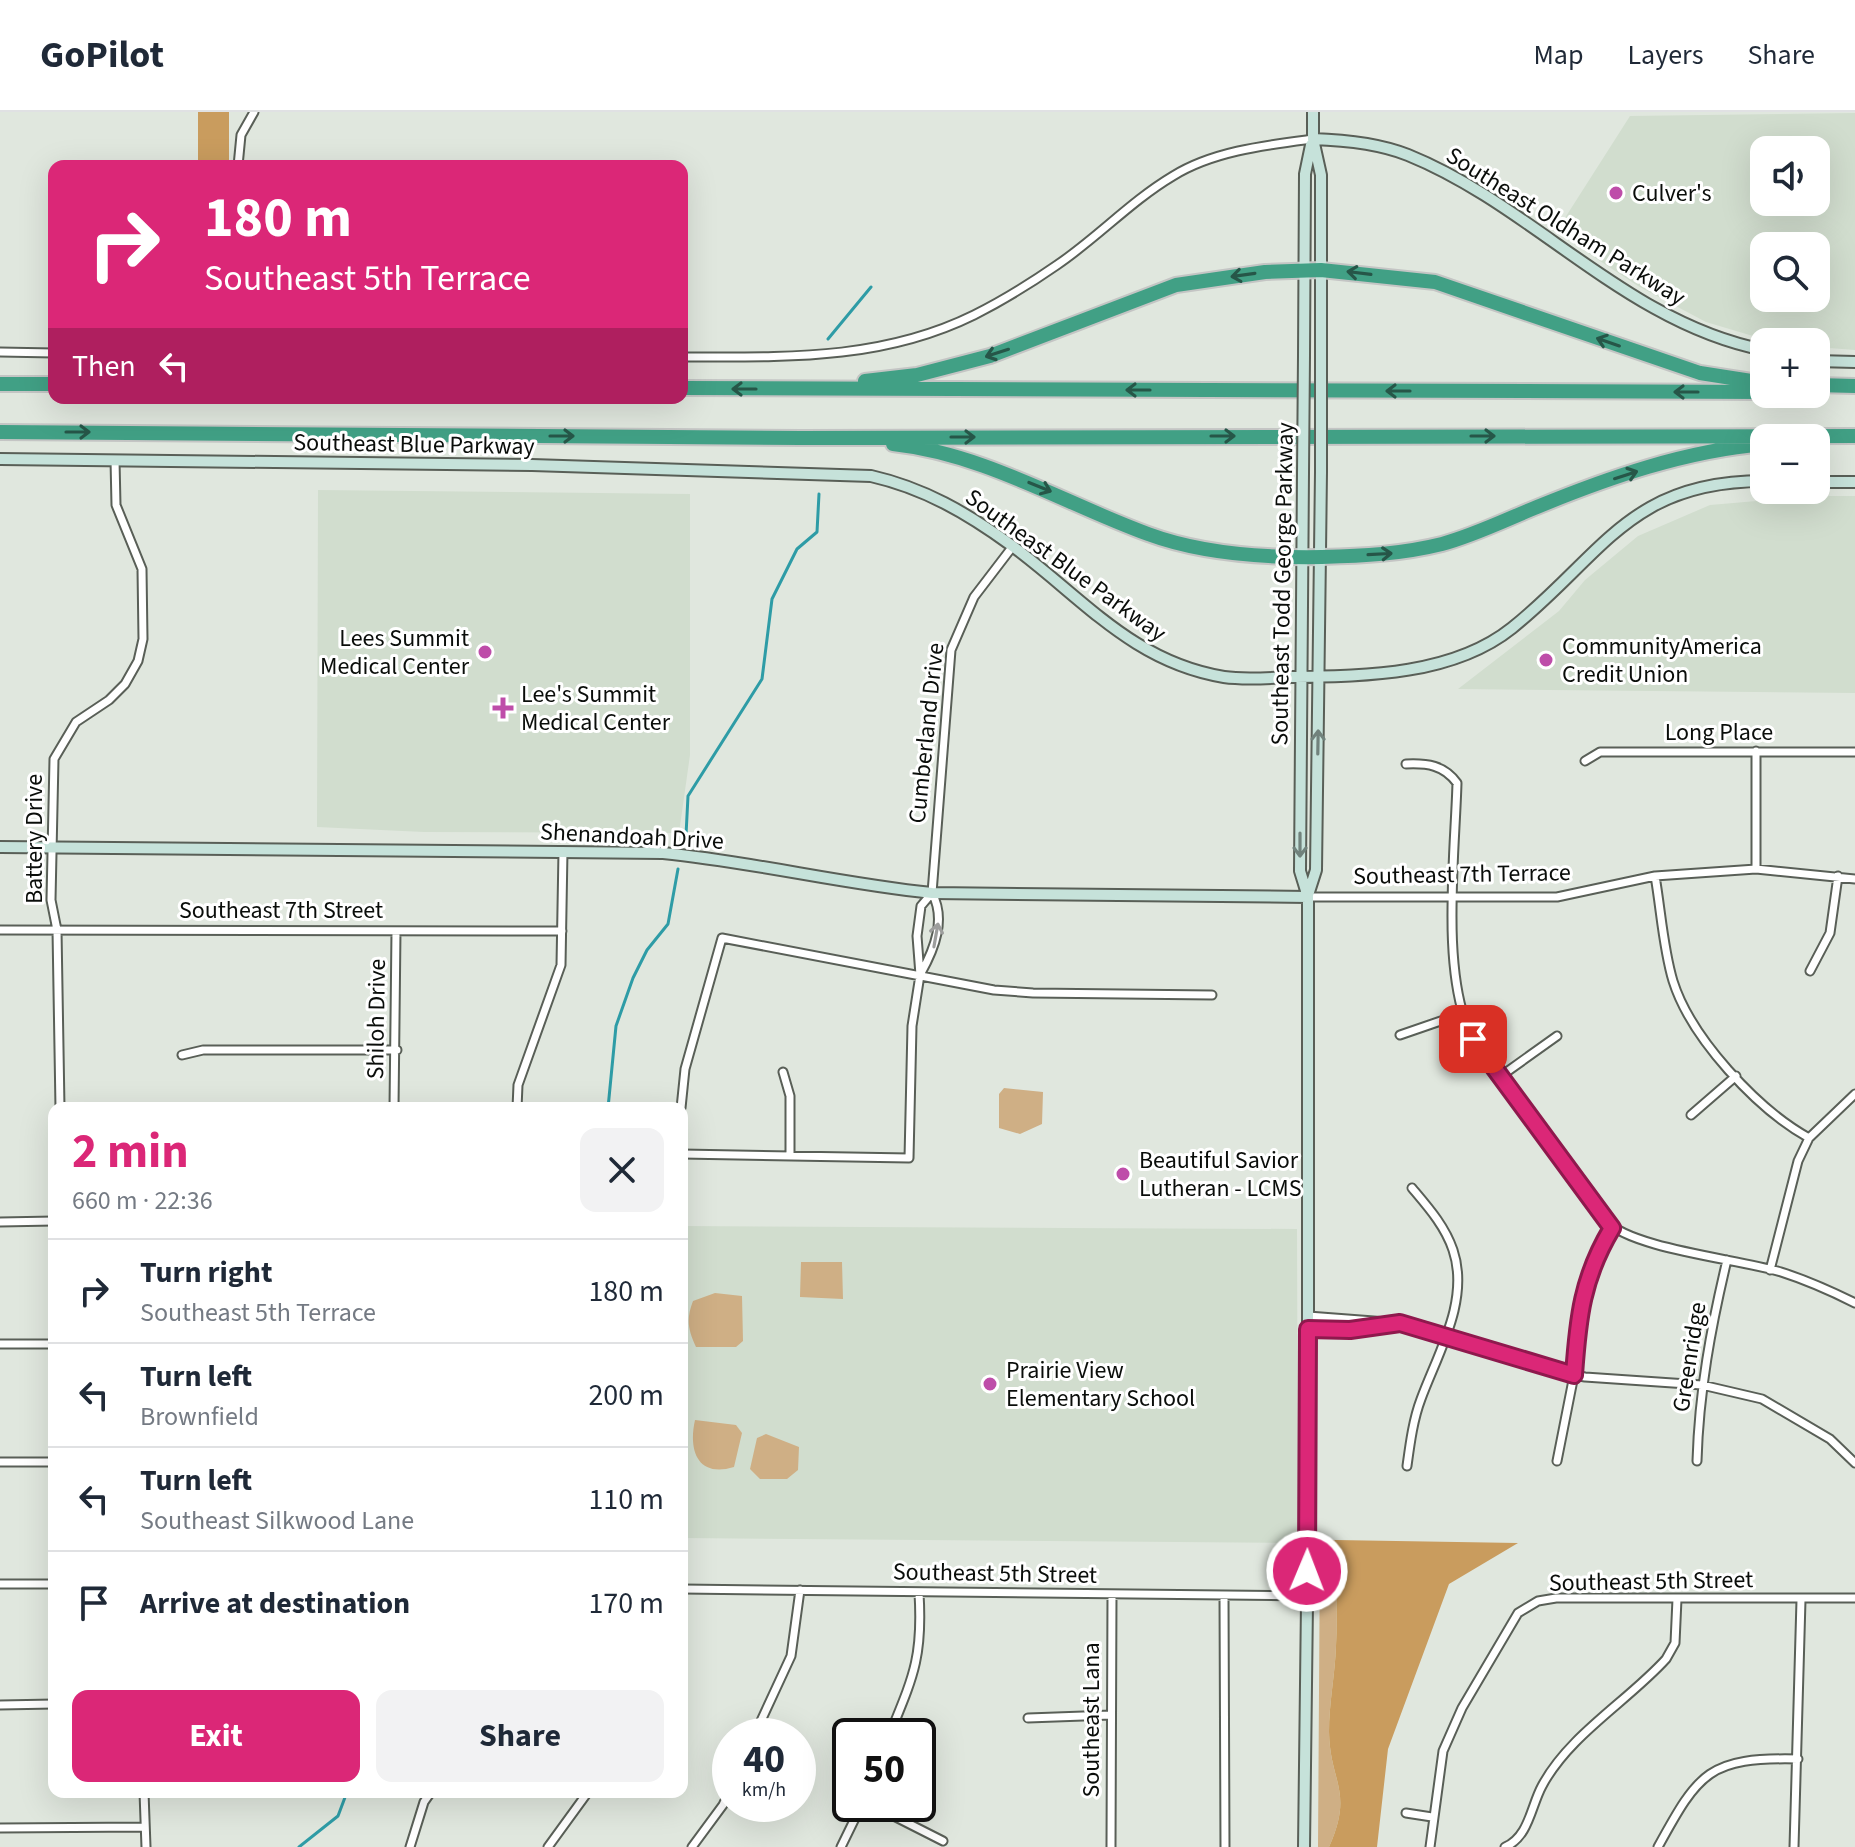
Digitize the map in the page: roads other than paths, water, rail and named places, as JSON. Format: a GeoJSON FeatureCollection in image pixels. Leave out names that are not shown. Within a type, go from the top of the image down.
{"type":"FeatureCollection","features":[{"type":"Feature","properties":{"kind":"highway"},"geometry":{"type":"LineString","coordinates":[[807,389],[819,382],[869,381],[957,366],[1025,344],[1176,285],[1304,270],[1435,282],[1700,373],[1750,381]]}},
{"type":"Feature","properties":{"kind":"highway"},"geometry":{"type":"LineString","coordinates":[[0,384],[48,384]]}},
{"type":"Feature","properties":{"kind":"highway"},"geometry":{"type":"LineString","coordinates":[[1830,385],[1855,386]]}},
{"type":"Feature","properties":{"kind":"highway"},"geometry":{"type":"LineString","coordinates":[[688,388],[1750,392]]}},
{"type":"Feature","properties":{"kind":"highway"},"geometry":{"type":"LineString","coordinates":[[1830,392],[1855,393]]}},
{"type":"Feature","properties":{"kind":"highway"},"geometry":{"type":"LineString","coordinates":[[0,432],[801,438],[1750,437]]}},
{"type":"Feature","properties":{"kind":"highway"},"geometry":{"type":"LineString","coordinates":[[1830,437],[1855,436]]}},
{"type":"Feature","properties":{"kind":"highway"},"geometry":{"type":"LineString","coordinates":[[801,438],[883,443],[935,451],[994,468],[1149,534],[1195,547],[1320,557],[1400,553],[1441,544],[1485,531],[1534,508],[1635,472],[1687,456],[1750,446]]}},
{"type":"Feature","properties":{"kind":"street"},"geometry":{"type":"LineString","coordinates":[[239,160],[241,135],[254,112]]}},
{"type":"Feature","properties":{"kind":"street"},"geometry":{"type":"LineString","coordinates":[[1313,112],[1313,139]]}},
{"type":"Feature","properties":{"kind":"street","name":"Southeast Todd George Parkway"},"geometry":{"type":"LineString","coordinates":[[1308,1316],[1308,897],[1316,870],[1321,472],[1321,175],[1313,139]]}},
{"type":"Feature","properties":{"kind":"street","name":"Southeast Todd George Parkway"},"geometry":{"type":"LineString","coordinates":[[1308,897],[1300,871],[1300,677],[1305,174],[1313,139]]}},
{"type":"Feature","properties":{"kind":"street","name":"Southeast Oldham Parkway"},"geometry":{"type":"LineString","coordinates":[[688,357],[821,357],[876,349],[932,332],[974,315],[1058,265],[1174,175],[1250,147],[1313,139],[1357,141],[1407,154],[1471,187],[1613,285],[1686,324],[1750,345]]}},
{"type":"Feature","properties":{"kind":"street"},"geometry":{"type":"LineString","coordinates":[[0,352],[48,353]]}},
{"type":"Feature","properties":{"kind":"street"},"geometry":{"type":"LineString","coordinates":[[1830,361],[1855,362]]}},
{"type":"Feature","properties":{"kind":"street","name":"Southeast Blue Parkway"},"geometry":{"type":"LineString","coordinates":[[0,459],[532,465],[871,476],[903,483],[937,498],[1013,546],[1136,646],[1168,662],[1228,678],[1318,677],[1405,670],[1469,652],[1511,629],[1603,540],[1654,503],[1733,481],[1750,481]]}},
{"type":"Feature","properties":{"kind":"street","name":"Battery Drive"},"geometry":{"type":"LineString","coordinates":[[60,1102],[56,926],[51,900],[54,759],[76,722],[109,700],[125,684],[138,661],[143,639],[142,569],[116,505],[115,460]]}},
{"type":"Feature","properties":{"kind":"street"},"geometry":{"type":"LineString","coordinates":[[1830,482],[1855,482]]}},
{"type":"Feature","properties":{"kind":"street","name":"Cumberland Drive"},"geometry":{"type":"LineString","coordinates":[[920,975],[936,942],[940,908],[932,893],[951,650],[974,597],[1013,546]]}},
{"type":"Feature","properties":{"kind":"street"},"geometry":{"type":"LineString","coordinates":[[1756,751],[1756,869]]}},
{"type":"Feature","properties":{"kind":"street","name":"Long Place"},"geometry":{"type":"LineString","coordinates":[[1585,761],[1600,752],[1855,752]]}},
{"type":"Feature","properties":{"kind":"street"},"geometry":{"type":"LineString","coordinates":[[1406,764],[1422,763],[1448,770],[1457,783],[1453,898],[1456,985],[1461,1014],[1473,1039],[1612,1228],[1770,1270],[1855,1303]]}},
{"type":"Feature","properties":{"kind":"street","name":"Shenandoah Drive"},"geometry":{"type":"LineString","coordinates":[[0,847],[663,853],[730,859],[875,887],[932,893],[1308,897]]}},
{"type":"Feature","properties":{"kind":"street"},"geometry":{"type":"LineString","coordinates":[[517,1102],[518,1085],[561,965],[563,851]]}},
{"type":"Feature","properties":{"kind":"street","name":"Southeast 7th Terrace"},"geometry":{"type":"LineString","coordinates":[[1308,897],[1557,897],[1655,876],[1756,869],[1855,879]]}},
{"type":"Feature","properties":{"kind":"street"},"geometry":{"type":"LineString","coordinates":[[1655,876],[1672,979],[1687,1015],[1736,1076],[1783,1124],[1809,1138]]}},
{"type":"Feature","properties":{"kind":"street"},"geometry":{"type":"LineString","coordinates":[[1810,971],[1830,933],[1838,876]]}},
{"type":"Feature","properties":{"kind":"street","name":"Cumberland Drive"},"geometry":{"type":"LineString","coordinates":[[790,1156],[909,1158],[912,1026],[920,975],[917,936],[921,906],[932,893]]}},
{"type":"Feature","properties":{"kind":"street","name":"Southeast 7th Street"},"geometry":{"type":"LineString","coordinates":[[0,930],[56,926],[562,931]]}},
{"type":"Feature","properties":{"kind":"street","name":"Shiloh Drive"},"geometry":{"type":"LineString","coordinates":[[394,1102],[396,931]]}},
{"type":"Feature","properties":{"kind":"street"},"geometry":{"type":"LineString","coordinates":[[682,1102],[685,1069],[722,938],[1033,993],[1212,995]]}},
{"type":"Feature","properties":{"kind":"street"},"geometry":{"type":"LineString","coordinates":[[1400,1035],[1461,1014]]}},
{"type":"Feature","properties":{"kind":"street"},"geometry":{"type":"LineString","coordinates":[[1501,1076],[1557,1036]]}},
{"type":"Feature","properties":{"kind":"street"},"geometry":{"type":"LineString","coordinates":[[182,1055],[203,1050],[397,1050]]}},
{"type":"Feature","properties":{"kind":"street"},"geometry":{"type":"LineString","coordinates":[[688,1154],[790,1156],[790,1096],[783,1072]]}},
{"type":"Feature","properties":{"kind":"street"},"geometry":{"type":"LineString","coordinates":[[1691,1115],[1736,1076]]}},
{"type":"Feature","properties":{"kind":"street"},"geometry":{"type":"LineString","coordinates":[[1770,1270],[1798,1161],[1809,1138],[1825,1119],[1855,1094]]}},
{"type":"Feature","properties":{"kind":"street"},"geometry":{"type":"LineString","coordinates":[[1407,1466],[1420,1402],[1447,1336],[1458,1274],[1454,1251],[1445,1230],[1412,1188]]}},
{"type":"Feature","properties":{"kind":"street"},"geometry":{"type":"LineString","coordinates":[[0,1222],[48,1221]]}},
{"type":"Feature","properties":{"kind":"street"},"geometry":{"type":"LineString","coordinates":[[1557,1461],[1574,1375],[1583,1287],[1593,1260],[1612,1228]]}},
{"type":"Feature","properties":{"kind":"street","name":"Greenridge"},"geometry":{"type":"LineString","coordinates":[[1697,1461],[1706,1353],[1727,1260]]}},
{"type":"Feature","properties":{"kind":"street"},"geometry":{"type":"LineString","coordinates":[[1304,1847],[1308,1316],[1400,1323],[1574,1375],[1702,1385],[1762,1399],[1830,1439],[1855,1463]]}},
{"type":"Feature","properties":{"kind":"street"},"geometry":{"type":"LineString","coordinates":[[1308,1329],[1350,1330],[1400,1323]]}},
{"type":"Feature","properties":{"kind":"street"},"geometry":{"type":"LineString","coordinates":[[0,1344],[48,1344]]}},
{"type":"Feature","properties":{"kind":"street"},"geometry":{"type":"LineString","coordinates":[[0,1462],[48,1462]]}},
{"type":"Feature","properties":{"kind":"street"},"geometry":{"type":"LineString","coordinates":[[0,1584],[48,1584]]}},
{"type":"Feature","properties":{"kind":"street","name":"Southeast 5th Street"},"geometry":{"type":"LineString","coordinates":[[688,1589],[1307,1596]]}},
{"type":"Feature","properties":{"kind":"street"},"geometry":{"type":"LineString","coordinates":[[762,1718],[791,1656],[800,1590]]}},
{"type":"Feature","properties":{"kind":"street"},"geometry":{"type":"LineString","coordinates":[[896,1718],[915,1672],[922,1639],[919,1593]]}},
{"type":"Feature","properties":{"kind":"street","name":"Southeast Lana"},"geometry":{"type":"LineString","coordinates":[[1111,1847],[1112,1594]]}},
{"type":"Feature","properties":{"kind":"street"},"geometry":{"type":"LineString","coordinates":[[1224,1596],[1225,1847]]}},
{"type":"Feature","properties":{"kind":"street","name":"Southeast 5th Street"},"geometry":{"type":"LineString","coordinates":[[1430,1847],[1443,1751],[1462,1708],[1518,1613],[1538,1601],[1556,1598],[1855,1598]]}},
{"type":"Feature","properties":{"kind":"street"},"geometry":{"type":"LineString","coordinates":[[1505,1847],[1513,1844],[1531,1816],[1542,1786],[1567,1752],[1666,1659],[1675,1643],[1677,1599]]}},
{"type":"Feature","properties":{"kind":"street"},"geometry":{"type":"LineString","coordinates":[[1794,1847],[1801,1600]]}},
{"type":"Feature","properties":{"kind":"street"},"geometry":{"type":"LineString","coordinates":[[0,1705],[48,1704]]}},
{"type":"Feature","properties":{"kind":"street"},"geometry":{"type":"LineString","coordinates":[[1028,1718],[1111,1715]]}},
{"type":"Feature","properties":{"kind":"street"},"geometry":{"type":"LineString","coordinates":[[1658,1847],[1686,1796],[1701,1778],[1724,1765],[1757,1758],[1798,1759]]}},
{"type":"Feature","properties":{"kind":"street"},"geometry":{"type":"LineString","coordinates":[[144,1798],[146,1847]]}},
{"type":"Feature","properties":{"kind":"street"},"geometry":{"type":"LineString","coordinates":[[410,1847],[427,1798]]}},
{"type":"Feature","properties":{"kind":"street"},"geometry":{"type":"LineString","coordinates":[[548,1847],[584,1798]]}},
{"type":"Feature","properties":{"kind":"street"},"geometry":{"type":"LineString","coordinates":[[1406,1813],[1432,1817]]}},
{"type":"Feature","properties":{"kind":"street"},"geometry":{"type":"LineString","coordinates":[[692,1847],[712,1820]]}},
{"type":"Feature","properties":{"kind":"street"},"geometry":{"type":"LineString","coordinates":[[841,1847],[853,1822]]}},
{"type":"Feature","properties":{"kind":"street"},"geometry":{"type":"LineString","coordinates":[[906,1822],[943,1841]]}},
{"type":"Feature","properties":{"kind":"street"},"geometry":{"type":"LineString","coordinates":[[0,1828],[145,1827]]}},
{"type":"Feature","properties":{"kind":"waterway"},"geometry":{"type":"LineString","coordinates":[[828,339],[871,287]]}},
{"type":"Feature","properties":{"kind":"waterway"},"geometry":{"type":"LineString","coordinates":[[686,835],[688,796],[762,679],[772,599],[797,549],[817,532],[819,494]]}},
{"type":"Feature","properties":{"kind":"waterway"},"geometry":{"type":"LineString","coordinates":[[609,1102],[616,1026],[647,950],[668,924],[678,869]]}},
{"type":"Feature","properties":{"kind":"waterway"},"geometry":{"type":"LineString","coordinates":[[299,1847],[338,1816],[345,1798]]}},
{"type":"Feature","properties":{"kind":"place","name":"Culver's"},"geometry":{"type":"Point","coordinates":[1616,193]}},
{"type":"Feature","properties":{"kind":"place","name":"Lees Summit Medical Center"},"geometry":{"type":"Point","coordinates":[485,652]}},
{"type":"Feature","properties":{"kind":"place","name":"CommunityAmerica Credit Union"},"geometry":{"type":"Point","coordinates":[1546,660]}},
{"type":"Feature","properties":{"kind":"place","name":"Lee's Summit Medical Center"},"geometry":{"type":"Point","coordinates":[503,708]}},
{"type":"Feature","properties":{"kind":"place","name":"Beautiful Savior Lutheran - LCMS"},"geometry":{"type":"Point","coordinates":[1123,1174]}},
{"type":"Feature","properties":{"kind":"place","name":"Prairie View Elementary School"},"geometry":{"type":"Point","coordinates":[990,1384]}}]}
